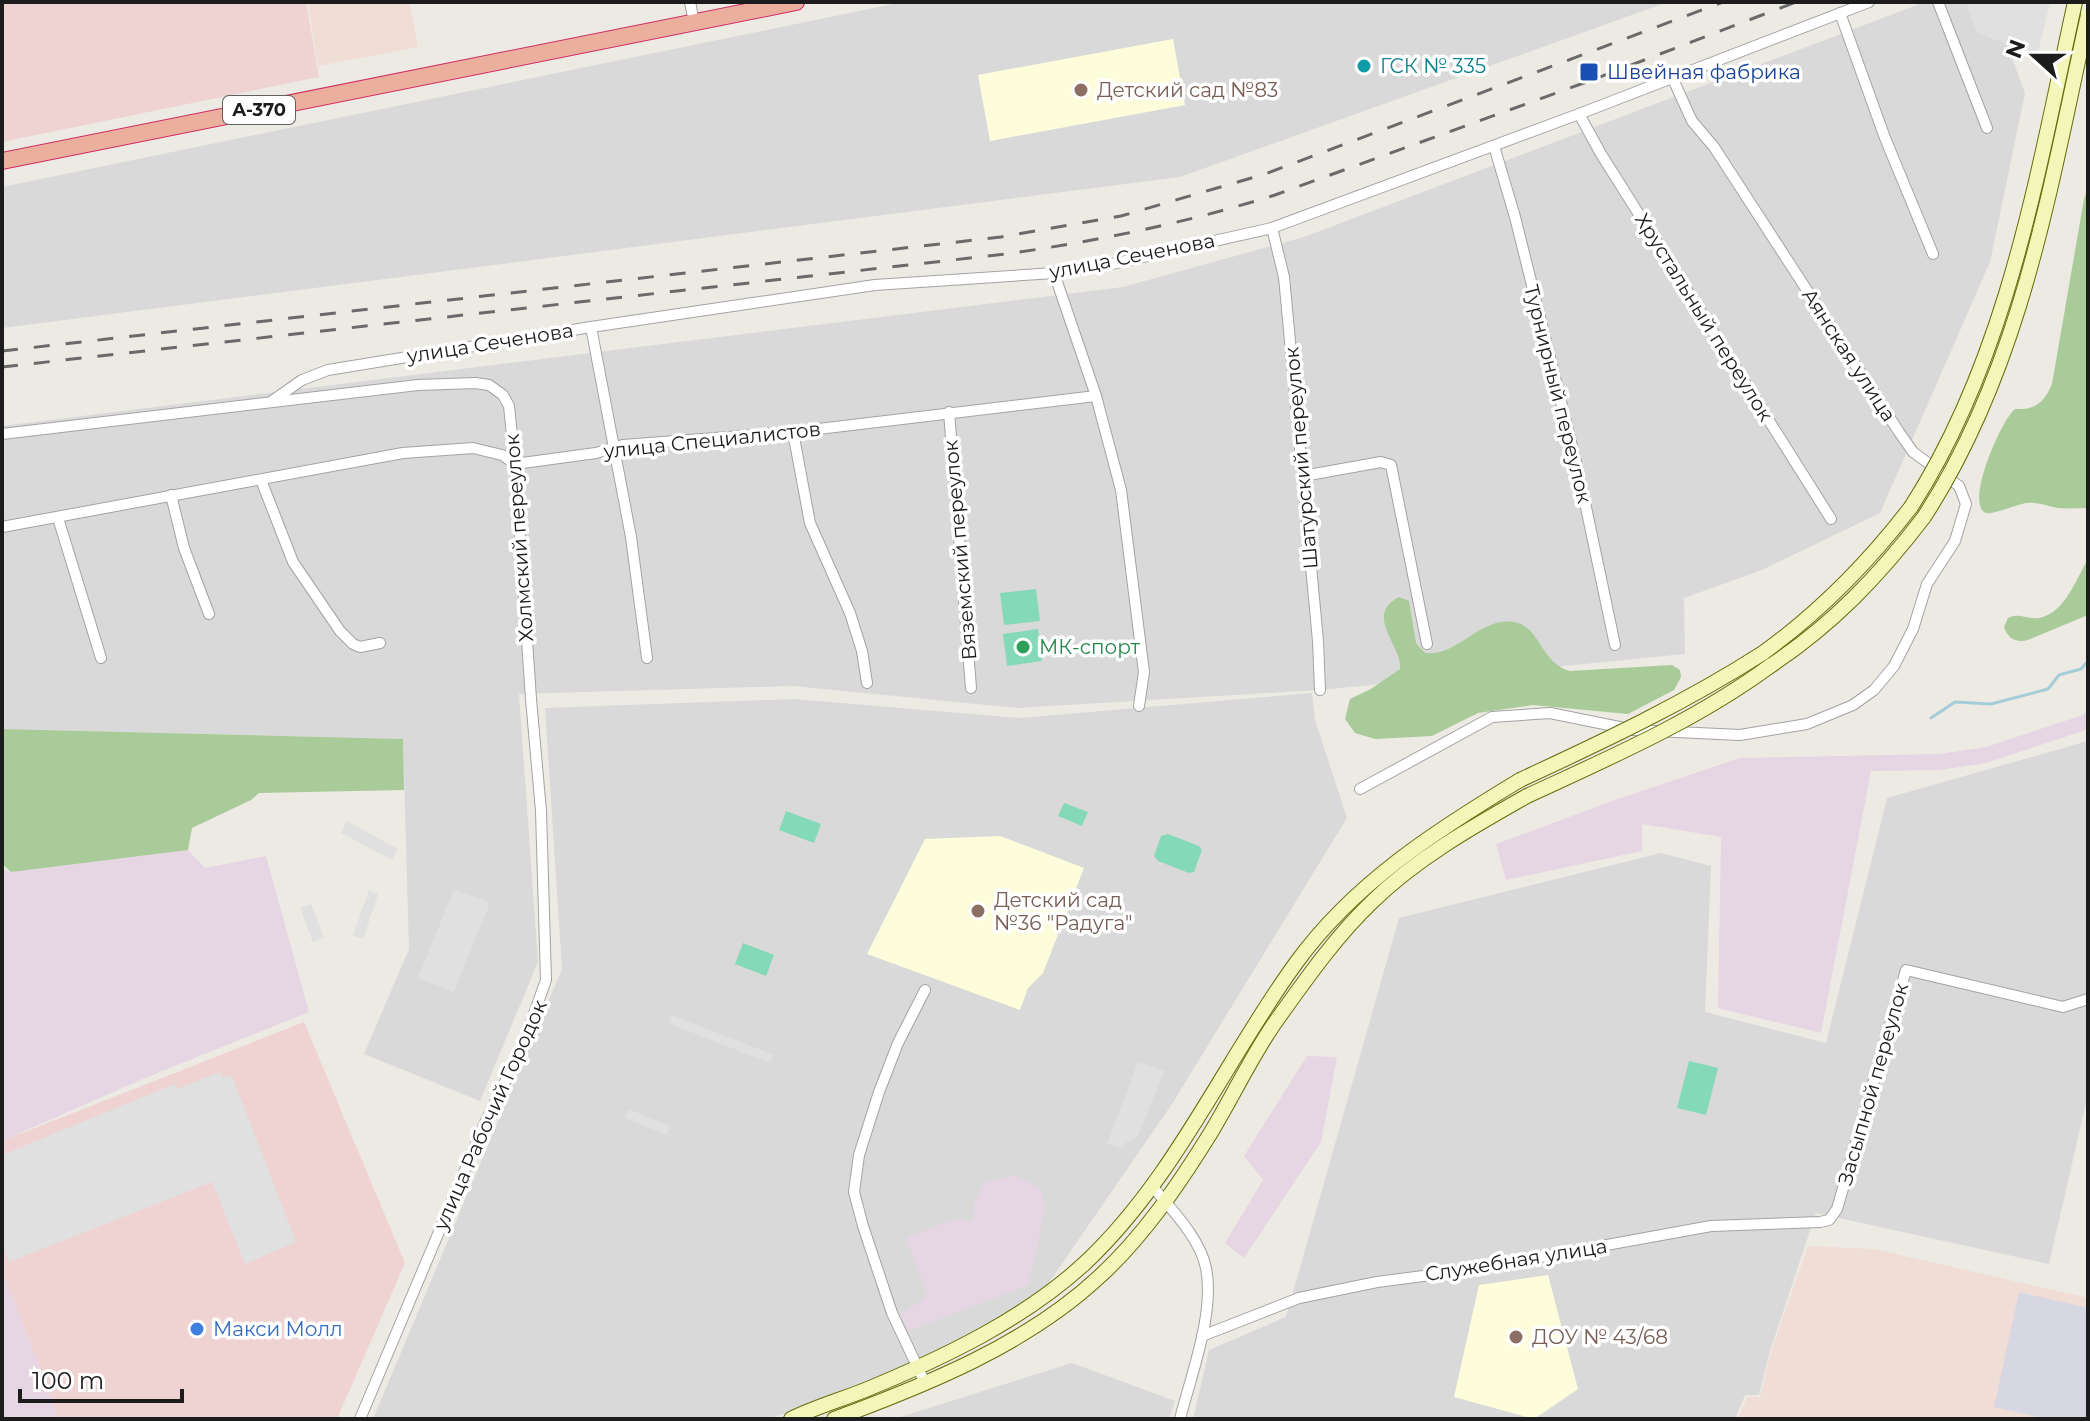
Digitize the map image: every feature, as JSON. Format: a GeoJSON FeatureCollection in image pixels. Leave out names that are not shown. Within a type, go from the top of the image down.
{"type":"FeatureCollection","features":[{"type":"Feature","properties":{"kind":"highway","name":"А-370"},"geometry":{"type":"LineString","coordinates":[[2,161],[796,2]]}},
{"type":"Feature","properties":{"kind":"main road"},"geometry":{"type":"LineString","coordinates":[[834,1419],[925,1383],[1012,1339],[1054,1313],[1098,1278],[1134,1241],[1164,1201],[1209,1135],[1273,1026],[1344,932],[1373,901],[1481,822],[1527,796],[1698,713],[1766,659],[1859,571],[1911,507],[1934,471],[1957,427],[1994,334],[2031,199],[2075,2]]}},
{"type":"Feature","properties":{"kind":"main road"},"geometry":{"type":"LineString","coordinates":[[791,1419],[918,1367],[1001,1324],[1042,1298],[1083,1264],[1152,1186],[1194,1125],[1266,1006],[1326,926],[1363,889],[1399,860],[1520,780],[1646,722],[1766,659],[1808,641],[1899,550],[1945,485],[1972,434],[2009,339],[2047,202],[2088,15]]}},
{"type":"Feature","properties":{"kind":"street"},"geometry":{"type":"LineString","coordinates":[[690,2],[694,22]]}},
{"type":"Feature","properties":{"kind":"street","name":"улица Сеченова"},"geometry":{"type":"LineString","coordinates":[[272,401],[302,380],[328,370],[875,285],[1054,273],[1112,264],[1272,228],[1869,2]]}},
{"type":"Feature","properties":{"kind":"street"},"geometry":{"type":"LineString","coordinates":[[1938,2],[1987,128]]}},
{"type":"Feature","properties":{"kind":"street"},"geometry":{"type":"LineString","coordinates":[[1840,13],[1885,138],[1933,254]]}},
{"type":"Feature","properties":{"kind":"street","name":"Аянская улица"},"geometry":{"type":"LineString","coordinates":[[1360,789],[1492,717],[1550,713],[1634,730],[1740,735],[1807,724],[1843,710],[1874,690],[1894,666],[1913,629],[1927,584],[1958,534],[1966,504],[1959,486],[1913,452],[1714,147],[1692,121],[1672,77]]}},
{"type":"Feature","properties":{"kind":"street","name":"Хрустальный переулок"},"geometry":{"type":"LineString","coordinates":[[1579,114],[1601,154],[1831,519]]}},
{"type":"Feature","properties":{"kind":"street","name":"Турнирный переулок"},"geometry":{"type":"LineString","coordinates":[[1494,146],[1515,217],[1579,474],[1615,645]]}},
{"type":"Feature","properties":{"kind":"street","name":"Шатурский переулок"},"geometry":{"type":"LineString","coordinates":[[1272,228],[1284,277],[1320,690]]}},
{"type":"Feature","properties":{"kind":"street"},"geometry":{"type":"LineString","coordinates":[[1054,273],[1096,396],[1121,490],[1144,672],[1139,706]]}},
{"type":"Feature","properties":{"kind":"street"},"geometry":{"type":"LineString","coordinates":[[591,327],[631,537],[647,658]]}},
{"type":"Feature","properties":{"kind":"street","name":"улица Сеченова"},"geometry":{"type":"LineString","coordinates":[[2,434],[418,385],[489,385]]}},
{"type":"Feature","properties":{"kind":"street","name":"Холмский переулок"},"geometry":{"type":"LineString","coordinates":[[489,385],[503,395],[509,406],[531,699]]}},
{"type":"Feature","properties":{"kind":"street","name":"улица Специалистов"},"geometry":{"type":"LineString","coordinates":[[515,464],[596,453],[613,447],[793,432],[1096,396]]}},
{"type":"Feature","properties":{"kind":"street","name":"Вяземский переулок"},"geometry":{"type":"LineString","coordinates":[[949,412],[971,688]]}},
{"type":"Feature","properties":{"kind":"street"},"geometry":{"type":"LineString","coordinates":[[793,432],[810,523],[850,613],[862,651],[867,683]]}},
{"type":"Feature","properties":{"kind":"street"},"geometry":{"type":"LineString","coordinates":[[2,527],[378,457],[473,448],[489,450],[515,464]]}},
{"type":"Feature","properties":{"kind":"street"},"geometry":{"type":"LineString","coordinates":[[1303,476],[1381,462],[1391,465],[1427,644]]}},
{"type":"Feature","properties":{"kind":"street"},"geometry":{"type":"LineString","coordinates":[[261,480],[293,562],[340,631],[360,647],[380,643]]}},
{"type":"Feature","properties":{"kind":"street"},"geometry":{"type":"LineString","coordinates":[[171,495],[184,548],[209,614]]}},
{"type":"Feature","properties":{"kind":"street"},"geometry":{"type":"LineString","coordinates":[[58,518],[101,658]]}},
{"type":"Feature","properties":{"kind":"street","name":"улица Рабочий Городок"},"geometry":{"type":"LineString","coordinates":[[360,1419],[544,991],[541,811],[531,699]]}},
{"type":"Feature","properties":{"kind":"street","name":"Засыпной переулок"},"geometry":{"type":"LineString","coordinates":[[1835,1214],[1906,970],[2063,1007],[2088,999]]}},
{"type":"Feature","properties":{"kind":"street"},"geometry":{"type":"LineString","coordinates":[[925,990],[898,1043],[879,1092],[859,1155],[854,1192],[892,1313],[925,1383]]}},
{"type":"Feature","properties":{"kind":"street"},"geometry":{"type":"LineString","coordinates":[[1152,1186],[1196,1244],[1206,1267],[1207,1299],[1202,1336],[1180,1419]]}},
{"type":"Feature","properties":{"kind":"street","name":"Служебная улица"},"geometry":{"type":"LineString","coordinates":[[1202,1336],[1299,1298],[1377,1282],[1498,1265],[1711,1226],[1820,1222],[1829,1220],[1835,1214]]}},
{"type":"Feature","properties":{"kind":"shaded area"},"geometry":{"type":"Polygon","coordinates":[[[2,2],[306,2],[319,77],[2,142],[2,2]]]}},
{"type":"Feature","properties":{"kind":"shaded area"},"geometry":{"type":"Polygon","coordinates":[[[308,2],[409,2],[418,47],[318,66],[308,2]]]}},
{"type":"Feature","properties":{"kind":"shaded area"},"geometry":{"type":"Polygon","coordinates":[[[903,2],[1668,2],[1180,177],[2,328],[2,187],[903,2]]]}},
{"type":"Feature","properties":{"kind":"shaded area"},"geometry":{"type":"Polygon","coordinates":[[[1925,2],[1991,2],[2025,93],[1990,262],[1880,513],[1762,570],[1684,598],[1685,654],[1320,690],[1017,708],[793,686],[519,694],[538,962],[480,1101],[364,1054],[409,949],[403,739],[2,729],[2,426],[1123,287],[1304,237],[1925,2]]]}},
{"type":"Feature","properties":{"kind":"shaded area"},"geometry":{"type":"Polygon","coordinates":[[[1966,2],[2050,2],[2037,57],[1976,32],[1966,2]]]}},
{"type":"Feature","properties":{"kind":"shaded area","name":"Детский сад №83"},"geometry":{"type":"Polygon","coordinates":[[[1173,39],[1185,105],[990,141],[978,75],[1173,39]]]}},
{"type":"Feature","properties":{"kind":"shaded area"},"geometry":{"type":"Polygon","coordinates":[[[1312,693],[1315,720],[1347,818],[1172,1104],[1048,1284],[1000,1321],[879,1383],[767,1419],[373,1419],[562,969],[545,708],[795,699],[1019,718],[1312,693]]]}},
{"type":"Feature","properties":{"kind":"shaded area"},"geometry":{"type":"Polygon","coordinates":[[[2088,711],[2088,728],[2083,731],[1986,763],[1939,770],[1871,771],[1821,1033],[1718,1008],[1721,837],[1642,824],[1642,851],[1506,880],[1496,844],[1740,758],[1939,754],[1986,747],[2088,711]]]}},
{"type":"Feature","properties":{"kind":"shaded area"},"geometry":{"type":"Polygon","coordinates":[[[2088,741],[2088,1094],[2049,1264],[1816,1213],[1770,1351],[1759,1395],[1745,1395],[1735,1419],[1193,1419],[1209,1350],[1286,1317],[1399,918],[1661,853],[1711,866],[1705,1012],[1826,1043],[1887,798],[2088,741]]]}},
{"type":"Feature","properties":{"kind":"shaded area"},"geometry":{"type":"Polygon","coordinates":[[[347,821],[398,849],[392,860],[341,833],[347,821]]]}},
{"type":"Feature","properties":{"kind":"shaded area","name":"Детский сад №36 \"Радуга\""},"geometry":{"type":"Polygon","coordinates":[[[1000,836],[1084,868],[1043,973],[1028,988],[1020,1010],[867,954],[925,839],[1000,836]]]}},
{"type":"Feature","properties":{"kind":"shaded area"},"geometry":{"type":"Polygon","coordinates":[[[188,850],[205,868],[266,856],[309,1012],[145,1078],[2,1141],[2,869],[11,872],[188,850]]]}},
{"type":"Feature","properties":{"kind":"shaded area"},"geometry":{"type":"Polygon","coordinates":[[[454,889],[490,903],[454,992],[418,978],[454,889]]]}},
{"type":"Feature","properties":{"kind":"shaded area"},"geometry":{"type":"Polygon","coordinates":[[[369,890],[378,894],[363,939],[353,936],[369,890]]]}},
{"type":"Feature","properties":{"kind":"shaded area"},"geometry":{"type":"Polygon","coordinates":[[[311,904],[324,938],[313,942],[300,908],[311,904]]]}},
{"type":"Feature","properties":{"kind":"shaded area"},"geometry":{"type":"Polygon","coordinates":[[[671,1015],[774,1055],[770,1063],[668,1023],[671,1015]]]}},
{"type":"Feature","properties":{"kind":"shaded area"},"geometry":{"type":"Polygon","coordinates":[[[304,1022],[405,1263],[337,1419],[59,1419],[2,1270],[2,1141],[304,1022]]]}},
{"type":"Feature","properties":{"kind":"shaded area"},"geometry":{"type":"Polygon","coordinates":[[[1307,1056],[1337,1057],[1321,1142],[1244,1258],[1225,1243],[1263,1180],[1244,1156],[1307,1056]]]}},
{"type":"Feature","properties":{"kind":"shaded area"},"geometry":{"type":"Polygon","coordinates":[[[1138,1062],[1164,1071],[1137,1138],[1125,1143],[1122,1149],[1107,1144],[1138,1062]]]}},
{"type":"Feature","properties":{"kind":"shaded area"},"geometry":{"type":"Polygon","coordinates":[[[220,1072],[222,1077],[232,1076],[296,1242],[245,1264],[212,1182],[9,1262],[2,1243],[2,1155],[175,1084],[177,1089],[220,1072]]]}},
{"type":"Feature","properties":{"kind":"shaded area"},"geometry":{"type":"Polygon","coordinates":[[[628,1109],[670,1126],[667,1135],[624,1118],[628,1109]]]}},
{"type":"Feature","properties":{"kind":"shaded area"},"geometry":{"type":"Polygon","coordinates":[[[1015,1175],[1041,1189],[1045,1209],[1029,1285],[908,1331],[901,1314],[928,1296],[906,1238],[951,1220],[973,1221],[974,1204],[985,1182],[1015,1175]]]}},
{"type":"Feature","properties":{"kind":"shaded area"},"geometry":{"type":"Polygon","coordinates":[[[1808,1246],[1874,1249],[2088,1298],[2088,1419],[1738,1419],[1747,1397],[1760,1397],[1771,1352],[1808,1246]]]}},
{"type":"Feature","properties":{"kind":"shaded area"},"geometry":{"type":"Polygon","coordinates":[[[2,1270],[59,1419],[2,1419],[2,1270]]]}},
{"type":"Feature","properties":{"kind":"shaded area","name":"ДОУ № 43/68"},"geometry":{"type":"Polygon","coordinates":[[[1548,1275],[1578,1389],[1534,1419],[1454,1397],[1479,1285],[1548,1275]]]}},
{"type":"Feature","properties":{"kind":"shaded area"},"geometry":{"type":"Polygon","coordinates":[[[2019,1292],[2088,1308],[2088,1419],[2048,1419],[1994,1407],[2019,1292]]]}},
{"type":"Feature","properties":{"kind":"shaded area"},"geometry":{"type":"Polygon","coordinates":[[[1072,1363],[1175,1401],[1169,1419],[894,1419],[1072,1363]]]}},
{"type":"Feature","properties":{"kind":"green space"},"geometry":{"type":"Polygon","coordinates":[[[2088,188],[2088,508],[2057,508],[2027,503],[1986,513],[1980,507],[1979,495],[1987,462],[2001,429],[2015,409],[2038,404],[2052,384],[2088,188]]]}},
{"type":"Feature","properties":{"kind":"green space"},"geometry":{"type":"Polygon","coordinates":[[[2088,559],[2088,615],[2028,640],[2010,637],[2004,627],[2008,618],[2048,615],[2069,594],[2088,559]]]}},
{"type":"Feature","properties":{"kind":"green space"},"geometry":{"type":"Polygon","coordinates":[[[1036,589],[1040,621],[1004,625],[1000,593],[1036,589]]]}},
{"type":"Feature","properties":{"kind":"green space"},"geometry":{"type":"Polygon","coordinates":[[[1399,597],[1409,601],[1416,643],[1425,653],[1448,649],[1491,625],[1514,622],[1530,631],[1552,661],[1570,671],[1672,665],[1680,670],[1681,677],[1674,690],[1628,714],[1533,705],[1478,713],[1432,736],[1375,739],[1355,733],[1345,719],[1350,699],[1400,669],[1384,622],[1384,613],[1389,604],[1399,597]]]}},
{"type":"Feature","properties":{"kind":"green space","name":"МК-спорт"},"geometry":{"type":"Polygon","coordinates":[[[1038,629],[1042,661],[1007,666],[1003,634],[1038,629]]]}},
{"type":"Feature","properties":{"kind":"green space"},"geometry":{"type":"Polygon","coordinates":[[[2,729],[403,739],[404,790],[259,793],[251,800],[192,828],[188,850],[11,872],[2,864],[2,729]]]}},
{"type":"Feature","properties":{"kind":"green space"},"geometry":{"type":"Polygon","coordinates":[[[1064,803],[1088,812],[1082,826],[1058,816],[1064,803]]]}},
{"type":"Feature","properties":{"kind":"green space"},"geometry":{"type":"Polygon","coordinates":[[[786,811],[821,824],[814,843],[779,830],[786,811]]]}},
{"type":"Feature","properties":{"kind":"green space"},"geometry":{"type":"Polygon","coordinates":[[[1168,834],[1202,850],[1194,872],[1189,873],[1158,861],[1154,856],[1161,836],[1168,834]]]}},
{"type":"Feature","properties":{"kind":"green space"},"geometry":{"type":"Polygon","coordinates":[[[743,943],[774,955],[766,976],[735,964],[743,943]]]}},
{"type":"Feature","properties":{"kind":"green space"},"geometry":{"type":"Polygon","coordinates":[[[1689,1061],[1718,1068],[1706,1115],[1677,1108],[1689,1061]]]}},
{"type":"Feature","properties":{"kind":"waterway"},"geometry":{"type":"LineString","coordinates":[[1931,718],[1955,702],[1991,704],[2048,689],[2059,675],[2081,669],[2088,661]]}},
{"type":"Feature","properties":{"kind":"railway"},"geometry":{"type":"LineString","coordinates":[[2,351],[1001,237],[1121,216],[1265,174],[1723,2]]}},
{"type":"Feature","properties":{"kind":"railway"},"geometry":{"type":"LineString","coordinates":[[2,367],[1006,254],[1108,237],[1175,223],[1275,195],[1796,2]]}},
{"type":"Feature","properties":{"kind":"place","name":"ГСК № 335"},"geometry":{"type":"Point","coordinates":[1364,66]}},
{"type":"Feature","properties":{"kind":"place","name":"Швейная фабрика"},"geometry":{"type":"Point","coordinates":[1589,72]}},
{"type":"Feature","properties":{"kind":"place","name":"Детский сад №83"},"geometry":{"type":"Point","coordinates":[1081,90]}},
{"type":"Feature","properties":{"kind":"place","name":"МК-спорт"},"geometry":{"type":"Point","coordinates":[1023,647]}},
{"type":"Feature","properties":{"kind":"place","name":"Детский сад №36 \"Радуга\""},"geometry":{"type":"Point","coordinates":[978,911]}},
{"type":"Feature","properties":{"kind":"place","name":"Макси Молл"},"geometry":{"type":"Point","coordinates":[197,1329]}},
{"type":"Feature","properties":{"kind":"place","name":"ДОУ № 43/68"},"geometry":{"type":"Point","coordinates":[1516,1337]}}]}
